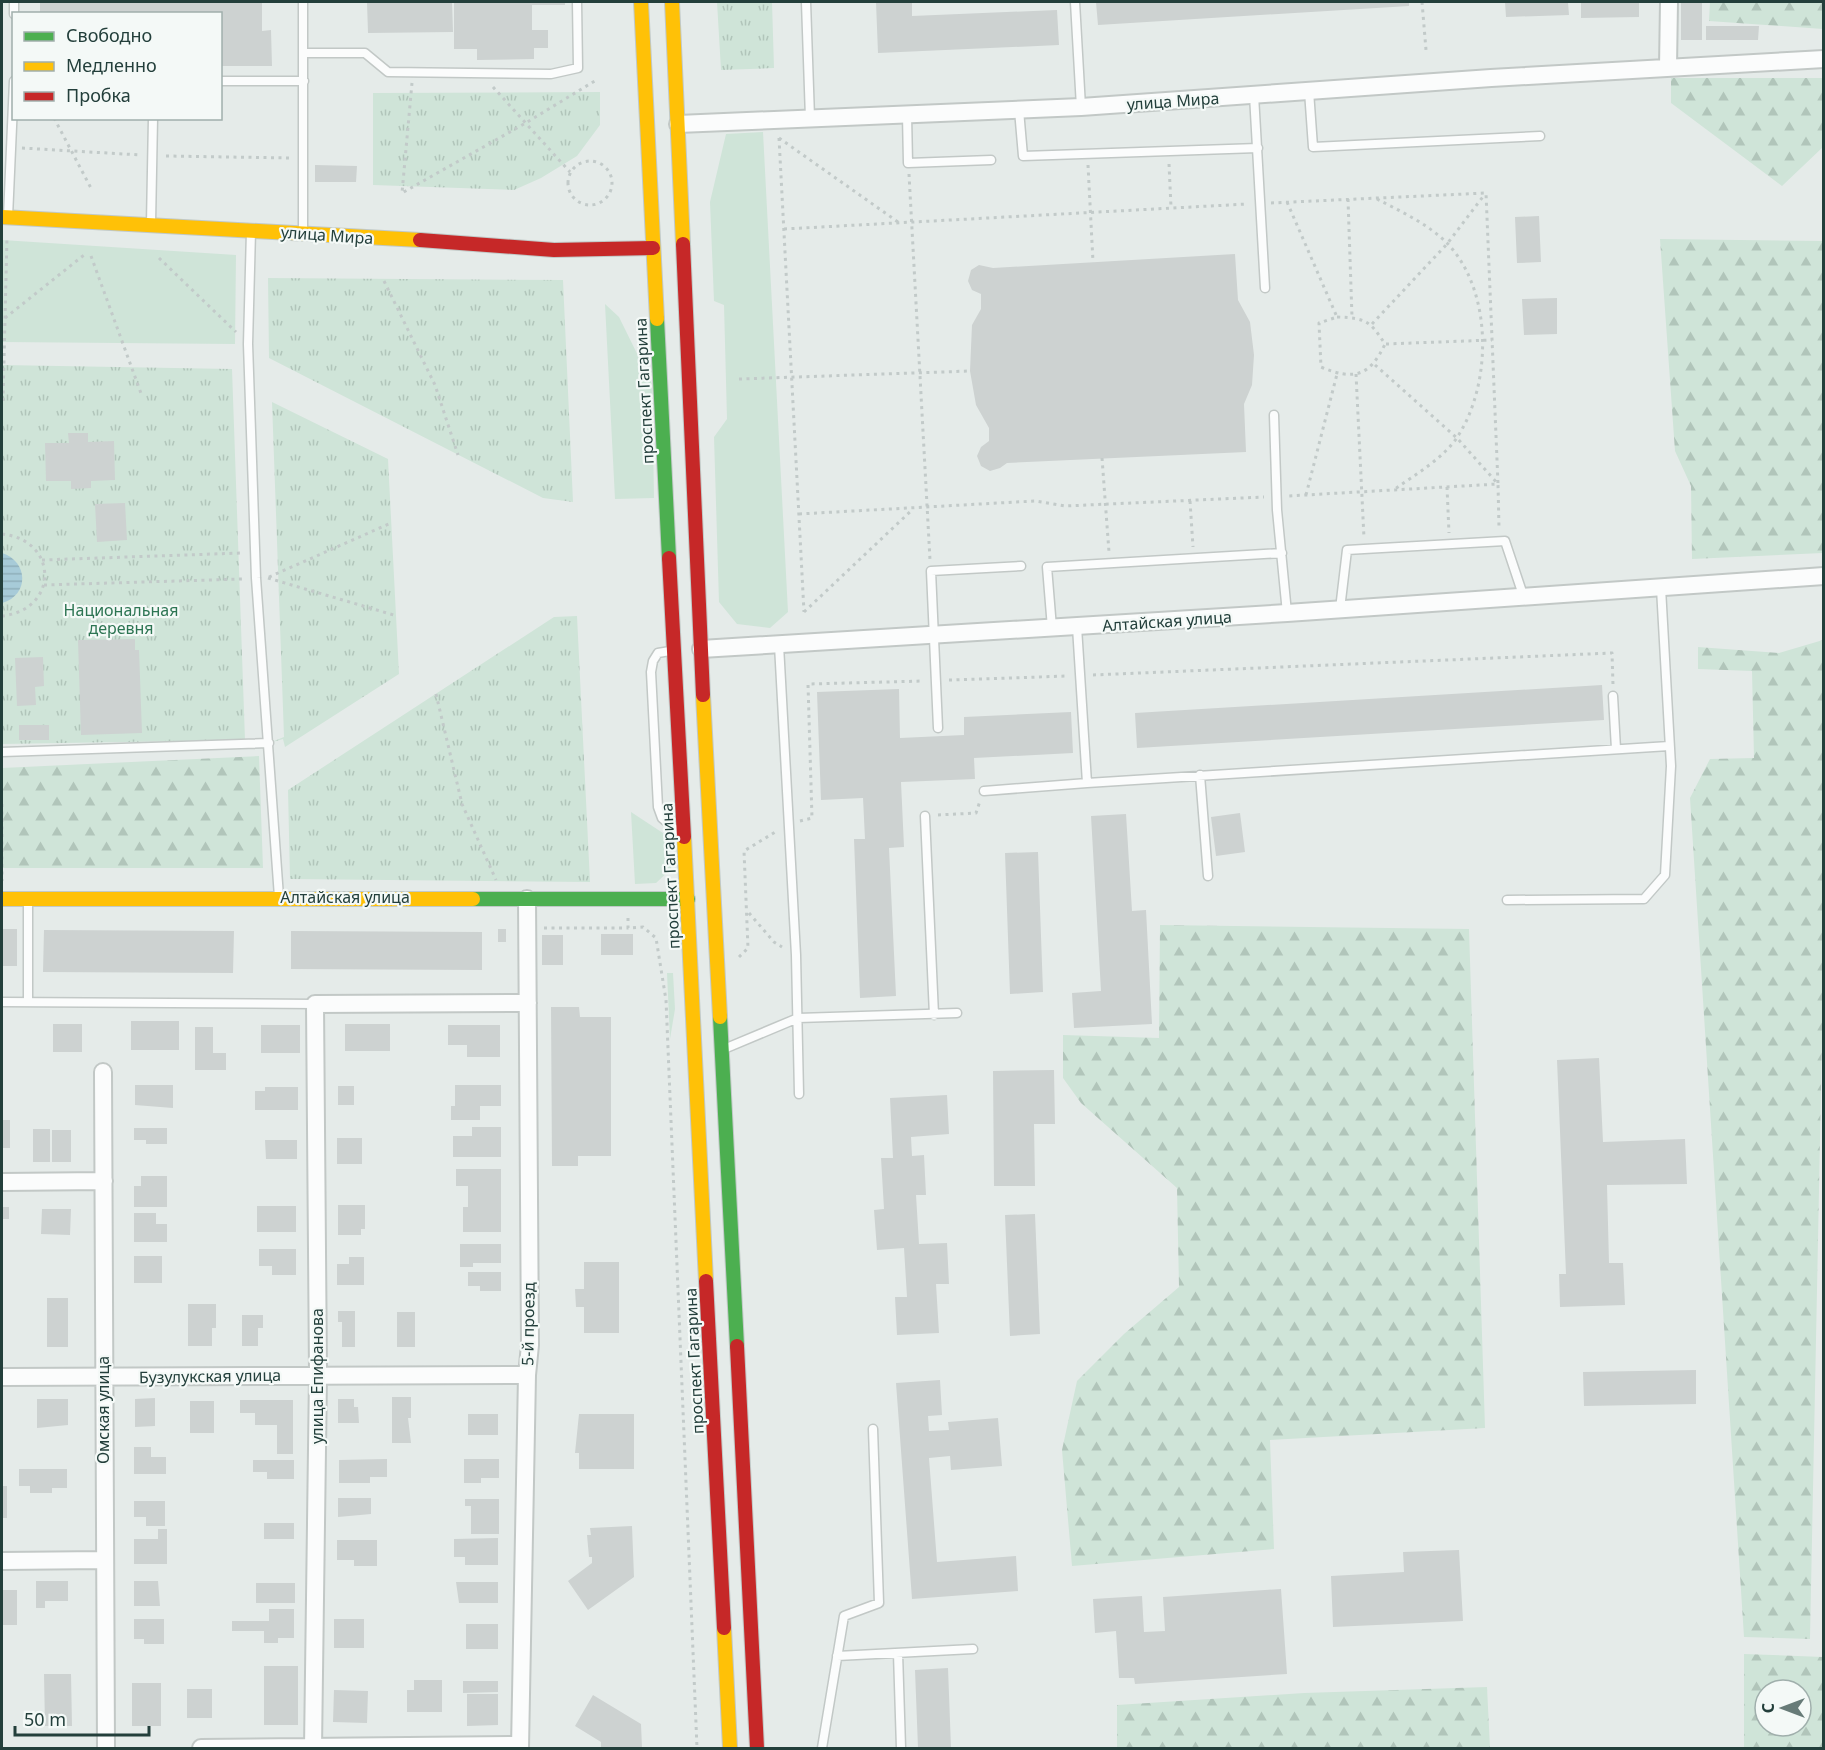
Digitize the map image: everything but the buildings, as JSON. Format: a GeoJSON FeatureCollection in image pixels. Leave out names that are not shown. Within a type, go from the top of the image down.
{"type":"FeatureCollection","features":[{"type":"Feature","properties":{"kind":"main road","name":"проспект Гагарина"},"geometry":{"type":"LineString","coordinates":[[641,2],[668,247],[701,649],[757,1749]]}},
{"type":"Feature","properties":{"kind":"main road","name":"проспект Гагарина"},"geometry":{"type":"LineString","coordinates":[[672,2],[678,124],[668,247],[674,650],[730,1749]]}},
{"type":"Feature","properties":{"kind":"main road","name":"улица Мира"},"geometry":{"type":"LineString","coordinates":[[5,217],[303,232],[554,250],[668,247]]}},
{"type":"Feature","properties":{"kind":"main road","name":"Алтайская улица"},"geometry":{"type":"LineString","coordinates":[[674,650],[701,649]]}},
{"type":"Feature","properties":{"kind":"main road","name":"Алтайская улица"},"geometry":{"type":"LineString","coordinates":[[2,899],[713,897]]}},
{"type":"Feature","properties":{"kind":"street"},"geometry":{"type":"LineString","coordinates":[[1668,67],[1669,2]]}},
{"type":"Feature","properties":{"kind":"street","name":"улица Мира"},"geometry":{"type":"LineString","coordinates":[[678,124],[1081,107],[1668,67],[1824,59]]}},
{"type":"Feature","properties":{"kind":"street","name":"Алтайская улица"},"geometry":{"type":"LineString","coordinates":[[701,649],[1077,627],[1824,576]]}},
{"type":"Feature","properties":{"kind":"street","name":"5-й проезд"},"geometry":{"type":"LineString","coordinates":[[520,1747],[527,1375],[530,1345],[527,899]]}},
{"type":"Feature","properties":{"kind":"street"},"geometry":{"type":"LineString","coordinates":[[315,1004],[528,1003]]}},
{"type":"Feature","properties":{"kind":"street","name":"улица Епифанова"},"geometry":{"type":"LineString","coordinates":[[313,1747],[318,1374],[315,1004]]}},
{"type":"Feature","properties":{"kind":"street","name":"Омская улица"},"geometry":{"type":"LineString","coordinates":[[103,1072],[106,1749]]}},
{"type":"Feature","properties":{"kind":"street"},"geometry":{"type":"LineString","coordinates":[[2,1182],[104,1181]]}},
{"type":"Feature","properties":{"kind":"street","name":"Бузулукская улица"},"geometry":{"type":"LineString","coordinates":[[2,1377],[527,1375]]}},
{"type":"Feature","properties":{"kind":"street"},"geometry":{"type":"LineString","coordinates":[[2,1561],[104,1560]]}},
{"type":"Feature","properties":{"kind":"street"},"geometry":{"type":"LineString","coordinates":[[201,1749],[520,1747]]}},
{"type":"Feature","properties":{"kind":"lane"},"geometry":{"type":"LineString","coordinates":[[303,2],[303,232]]}},
{"type":"Feature","properties":{"kind":"lane"},"geometry":{"type":"LineString","coordinates":[[303,53],[365,53],[388,72],[551,74],[578,68],[577,2]]}},
{"type":"Feature","properties":{"kind":"lane"},"geometry":{"type":"LineString","coordinates":[[806,2],[810,118]]}},
{"type":"Feature","properties":{"kind":"lane"},"geometry":{"type":"LineString","coordinates":[[1076,2],[1081,107]]}},
{"type":"Feature","properties":{"kind":"lane"},"geometry":{"type":"LineString","coordinates":[[222,81],[303,81]]}},
{"type":"Feature","properties":{"kind":"lane"},"geometry":{"type":"LineString","coordinates":[[1309,91],[1312,147],[1540,136]]}},
{"type":"Feature","properties":{"kind":"lane"},"geometry":{"type":"LineString","coordinates":[[1254,95],[1265,288]]}},
{"type":"Feature","properties":{"kind":"lane"},"geometry":{"type":"LineString","coordinates":[[1019,110],[1023,156],[1258,148]]}},
{"type":"Feature","properties":{"kind":"lane"},"geometry":{"type":"LineString","coordinates":[[5,217],[12,111]]}},
{"type":"Feature","properties":{"kind":"lane"},"geometry":{"type":"LineString","coordinates":[[908,115],[908,163],[991,160]]}},
{"type":"Feature","properties":{"kind":"lane"},"geometry":{"type":"LineString","coordinates":[[151,225],[153,120]]}},
{"type":"Feature","properties":{"kind":"lane"},"geometry":{"type":"LineString","coordinates":[[251,230],[248,344],[256,578],[279,897]]}},
{"type":"Feature","properties":{"kind":"lane"},"geometry":{"type":"LineString","coordinates":[[1274,415],[1276,496],[1287,613]]}},
{"type":"Feature","properties":{"kind":"lane"},"geometry":{"type":"LineString","coordinates":[[1340,609],[1347,550],[1505,541],[1523,595]]}},
{"type":"Feature","properties":{"kind":"lane"},"geometry":{"type":"LineString","coordinates":[[1052,628],[1047,567],[1282,553]]}},
{"type":"Feature","properties":{"kind":"lane"},"geometry":{"type":"LineString","coordinates":[[938,728],[931,571],[1022,566]]}},
{"type":"Feature","properties":{"kind":"lane"},"geometry":{"type":"LineString","coordinates":[[1507,900],[1644,898],[1665,874],[1671,766],[1661,588]]}},
{"type":"Feature","properties":{"kind":"lane"},"geometry":{"type":"LineString","coordinates":[[1077,627],[1087,783]]}},
{"type":"Feature","properties":{"kind":"lane"},"geometry":{"type":"LineString","coordinates":[[779,645],[798,1018],[799,1094]]}},
{"type":"Feature","properties":{"kind":"lane"},"geometry":{"type":"LineString","coordinates":[[674,650],[658,654],[653,661],[651,672],[658,807],[662,818],[684,837]]}},
{"type":"Feature","properties":{"kind":"lane"},"geometry":{"type":"LineString","coordinates":[[1613,696],[1616,749]]}},
{"type":"Feature","properties":{"kind":"lane"},"geometry":{"type":"LineString","coordinates":[[2,752],[269,743]]}},
{"type":"Feature","properties":{"kind":"lane"},"geometry":{"type":"LineString","coordinates":[[984,791],[1200,775],[1669,746]]}},
{"type":"Feature","properties":{"kind":"lane"},"geometry":{"type":"LineString","coordinates":[[1200,775],[1208,876]]}},
{"type":"Feature","properties":{"kind":"lane"},"geometry":{"type":"LineString","coordinates":[[925,816],[934,1015]]}},
{"type":"Feature","properties":{"kind":"lane"},"geometry":{"type":"LineString","coordinates":[[28,898],[28,1002]]}},
{"type":"Feature","properties":{"kind":"lane"},"geometry":{"type":"LineString","coordinates":[[2,1002],[315,1004]]}},
{"type":"Feature","properties":{"kind":"lane"},"geometry":{"type":"LineString","coordinates":[[722,1050],[798,1018],[957,1013]]}},
{"type":"Feature","properties":{"kind":"lane"},"geometry":{"type":"LineString","coordinates":[[822,1749],[844,1616],[879,1603],[873,1429]]}},
{"type":"Feature","properties":{"kind":"lane"},"geometry":{"type":"LineString","coordinates":[[837,1656],[973,1649]]}},
{"type":"Feature","properties":{"kind":"lane"},"geometry":{"type":"LineString","coordinates":[[898,1653],[901,1749]]}},
{"type":"Feature","properties":{"kind":"path"},"geometry":{"type":"LineString","coordinates":[[1422,2],[1426,50]]}},
{"type":"Feature","properties":{"kind":"path"},"geometry":{"type":"LineString","coordinates":[[413,72],[402,193],[598,79]]}},
{"type":"Feature","properties":{"kind":"path"},"geometry":{"type":"LineString","coordinates":[[482,74],[524,124],[570,172]]}},
{"type":"Feature","properties":{"kind":"path"},"geometry":{"type":"LineString","coordinates":[[55,120],[92,190]]}},
{"type":"Feature","properties":{"kind":"path"},"geometry":{"type":"LineString","coordinates":[[898,222],[779,138],[804,612],[913,509]]}},
{"type":"Feature","properties":{"kind":"path"},"geometry":{"type":"LineString","coordinates":[[1168,151],[1171,207]]}},
{"type":"Feature","properties":{"kind":"path"},"geometry":{"type":"LineString","coordinates":[[1087,153],[1093,262]]}},
{"type":"Feature","properties":{"kind":"path"},"geometry":{"type":"LineString","coordinates":[[589,160],[601,163],[609,170],[612,180],[611,191],[605,200],[596,205],[577,201],[568,188],[570,172],[578,164],[589,160]]}},
{"type":"Feature","properties":{"kind":"path"},"geometry":{"type":"LineString","coordinates":[[908,163],[931,571]]}},
{"type":"Feature","properties":{"kind":"path"},"geometry":{"type":"LineString","coordinates":[[784,229],[1090,211],[1486,193]]}},
{"type":"Feature","properties":{"kind":"path"},"geometry":{"type":"LineString","coordinates":[[1372,324],[1447,244],[1486,193]]}},
{"type":"Feature","properties":{"kind":"path"},"geometry":{"type":"LineString","coordinates":[[1486,193],[1499,542]]}},
{"type":"Feature","properties":{"kind":"path"},"geometry":{"type":"LineString","coordinates":[[1376,198],[1410,217],[1447,244],[1475,287],[1484,340],[1474,405],[1457,438],[1432,462],[1394,490]]}},
{"type":"Feature","properties":{"kind":"path"},"geometry":{"type":"LineString","coordinates":[[1348,199],[1352,317]]}},
{"type":"Feature","properties":{"kind":"path"},"geometry":{"type":"LineString","coordinates":[[1287,202],[1337,316]]}},
{"type":"Feature","properties":{"kind":"path"},"geometry":{"type":"LineString","coordinates":[[3,400],[5,217]]}},
{"type":"Feature","properties":{"kind":"path"},"geometry":{"type":"LineString","coordinates":[[5,318],[84,255]]}},
{"type":"Feature","properties":{"kind":"path"},"geometry":{"type":"LineString","coordinates":[[91,256],[142,396]]}},
{"type":"Feature","properties":{"kind":"path"},"geometry":{"type":"LineString","coordinates":[[159,258],[248,344]]}},
{"type":"Feature","properties":{"kind":"path"},"geometry":{"type":"LineString","coordinates":[[384,281],[435,385],[458,455]]}},
{"type":"Feature","properties":{"kind":"path"},"geometry":{"type":"LineString","coordinates":[[1337,316],[1352,317],[1372,324],[1385,344],[1375,365],[1356,374],[1338,374],[1321,368],[1319,323],[1337,316]]}},
{"type":"Feature","properties":{"kind":"path"},"geometry":{"type":"LineString","coordinates":[[1385,344],[1492,340]]}},
{"type":"Feature","properties":{"kind":"path"},"geometry":{"type":"LineString","coordinates":[[1375,365],[1457,438],[1498,484]]}},
{"type":"Feature","properties":{"kind":"path"},"geometry":{"type":"LineString","coordinates":[[739,379],[970,371]]}},
{"type":"Feature","properties":{"kind":"path"},"geometry":{"type":"LineString","coordinates":[[1306,495],[1338,374]]}},
{"type":"Feature","properties":{"kind":"path"},"geometry":{"type":"LineString","coordinates":[[1356,374],[1364,549]]}},
{"type":"Feature","properties":{"kind":"path"},"geometry":{"type":"LineString","coordinates":[[1102,458],[1110,563]]}},
{"type":"Feature","properties":{"kind":"path"},"geometry":{"type":"LineString","coordinates":[[799,514],[1035,501],[1065,506],[1190,501],[1498,484]]}},
{"type":"Feature","properties":{"kind":"path"},"geometry":{"type":"LineString","coordinates":[[1447,487],[1449,545]]}},
{"type":"Feature","properties":{"kind":"path"},"geometry":{"type":"LineString","coordinates":[[1190,501],[1194,558]]}},
{"type":"Feature","properties":{"kind":"path"},"geometry":{"type":"LineString","coordinates":[[391,523],[268,578],[397,616]]}},
{"type":"Feature","properties":{"kind":"path"},"geometry":{"type":"LineString","coordinates":[[2,534],[17,536],[32,545],[42,560],[44,585],[38,598],[28,608],[15,614],[2,616]]}},
{"type":"Feature","properties":{"kind":"path"},"geometry":{"type":"LineString","coordinates":[[42,560],[256,553]]}},
{"type":"Feature","properties":{"kind":"path"},"geometry":{"type":"LineString","coordinates":[[44,585],[256,578]]}},
{"type":"Feature","properties":{"kind":"path"},"geometry":{"type":"LineString","coordinates":[[736,959],[748,948],[744,850],[788,824],[813,818],[808,684],[1333,667],[1612,653],[1613,696]]}},
{"type":"Feature","properties":{"kind":"path"},"geometry":{"type":"LineString","coordinates":[[436,694],[462,804],[504,898]]}},
{"type":"Feature","properties":{"kind":"path"},"geometry":{"type":"LineString","coordinates":[[925,816],[976,813],[984,791]]}},
{"type":"Feature","properties":{"kind":"path"},"geometry":{"type":"LineString","coordinates":[[2,804],[2,872]]}},
{"type":"Feature","properties":{"kind":"path"},"geometry":{"type":"LineString","coordinates":[[627,898],[628,927]]}},
{"type":"Feature","properties":{"kind":"path"},"geometry":{"type":"LineString","coordinates":[[747,912],[774,942],[795,955]]}},
{"type":"Feature","properties":{"kind":"path"},"geometry":{"type":"LineString","coordinates":[[527,928],[643,927],[656,938],[666,1000],[697,1749]]}},
{"type":"Feature","properties":{"kind":"green space"},"geometry":{"type":"Polygon","coordinates":[[[717,2],[772,2],[774,68],[721,70],[717,2]]]}},
{"type":"Feature","properties":{"kind":"green space"},"geometry":{"type":"Polygon","coordinates":[[[1710,2],[1823,2],[1823,29],[1709,21],[1710,2]]]}},
{"type":"Feature","properties":{"kind":"green space"},"geometry":{"type":"Polygon","coordinates":[[[1671,78],[1823,78],[1823,147],[1782,186],[1671,103],[1671,78]]]}},
{"type":"Feature","properties":{"kind":"green space"},"geometry":{"type":"Polygon","coordinates":[[[600,92],[600,125],[577,156],[541,178],[514,190],[373,185],[373,93],[600,92]]]}},
{"type":"Feature","properties":{"kind":"green space"},"geometry":{"type":"Polygon","coordinates":[[[763,132],[788,612],[770,628],[737,624],[719,602],[714,437],[727,419],[724,305],[714,301],[710,202],[726,134],[763,132]]]}},
{"type":"Feature","properties":{"kind":"green space"},"geometry":{"type":"Polygon","coordinates":[[[1660,239],[1823,241],[1823,553],[1692,559],[1691,486],[1675,451],[1660,239]]]}},
{"type":"Feature","properties":{"kind":"green space"},"geometry":{"type":"Polygon","coordinates":[[[2,240],[236,255],[235,344],[2,342],[2,240]]]}},
{"type":"Feature","properties":{"kind":"green space"},"geometry":{"type":"Polygon","coordinates":[[[268,278],[563,280],[573,502],[543,498],[269,358],[268,278]]]}},
{"type":"Feature","properties":{"kind":"green space"},"geometry":{"type":"Polygon","coordinates":[[[605,304],[619,317],[652,384],[654,498],[615,499],[605,304]]]}},
{"type":"Feature","properties":{"kind":"green space","name":"Национальная деревня"},"geometry":{"type":"Polygon","coordinates":[[[2,365],[232,369],[245,740],[2,744],[2,365]]]}},
{"type":"Feature","properties":{"kind":"green space"},"geometry":{"type":"Polygon","coordinates":[[[272,402],[388,459],[399,674],[285,747],[283,739],[269,743],[284,737],[272,402]]]}},
{"type":"Feature","properties":{"kind":"green space"},"geometry":{"type":"Polygon","coordinates":[[[577,616],[590,882],[290,879],[288,790],[554,617],[577,616]]]}},
{"type":"Feature","properties":{"kind":"green space"},"geometry":{"type":"Polygon","coordinates":[[[1823,640],[1823,991],[1810,1639],[1744,1637],[1690,798],[1710,759],[1754,758],[1752,671],[1698,669],[1698,647],[1779,653],[1823,640]]]}},
{"type":"Feature","properties":{"kind":"green space"},"geometry":{"type":"Polygon","coordinates":[[[259,756],[263,868],[2,868],[2,768],[259,756]]]}},
{"type":"Feature","properties":{"kind":"green space"},"geometry":{"type":"Polygon","coordinates":[[[631,812],[669,837],[671,869],[656,883],[635,884],[631,812]]]}},
{"type":"Feature","properties":{"kind":"green space"},"geometry":{"type":"Polygon","coordinates":[[[1160,925],[1469,929],[1485,1428],[1270,1440],[1274,1549],[1072,1566],[1062,1450],[1077,1381],[1124,1334],[1179,1287],[1177,1188],[1081,1103],[1063,1078],[1063,1035],[1159,1038],[1160,925]]]}},
{"type":"Feature","properties":{"kind":"green space"},"geometry":{"type":"Polygon","coordinates":[[[667,973],[673,973],[675,1009],[670,1039],[667,973]]]}},
{"type":"Feature","properties":{"kind":"green space"},"geometry":{"type":"Polygon","coordinates":[[[1744,1654],[1823,1657],[1823,1748],[1744,1748],[1744,1654]]]}},
{"type":"Feature","properties":{"kind":"green space"},"geometry":{"type":"Polygon","coordinates":[[[1487,1687],[1490,1748],[1117,1748],[1117,1705],[1304,1693],[1487,1687]]]}},
{"type":"Feature","properties":{"kind":"water"},"geometry":{"type":"Polygon","coordinates":[[[2,553],[17,563],[22,578],[17,593],[2,603],[2,553]]]}},
{"type":"Feature","properties":{"kind":"traffic: fast"},"geometry":{"type":"LineString","coordinates":[[657,319],[669,558]]}},
{"type":"Feature","properties":{"kind":"traffic: fast"},"geometry":{"type":"LineString","coordinates":[[473,899],[688,899]]}},
{"type":"Feature","properties":{"kind":"traffic: fast"},"geometry":{"type":"LineString","coordinates":[[720,1017],[737,1346]]}},
{"type":"Feature","properties":{"kind":"traffic: slow"},"geometry":{"type":"LineString","coordinates":[[641,2],[657,319]]}},
{"type":"Feature","properties":{"kind":"traffic: slow"},"geometry":{"type":"LineString","coordinates":[[672,2],[683,244]]}},
{"type":"Feature","properties":{"kind":"traffic: slow"},"geometry":{"type":"LineString","coordinates":[[2,217],[420,240]]}},
{"type":"Feature","properties":{"kind":"traffic: slow"},"geometry":{"type":"LineString","coordinates":[[703,695],[720,1017]]}},
{"type":"Feature","properties":{"kind":"traffic: slow"},"geometry":{"type":"LineString","coordinates":[[684,837],[706,1281]]}},
{"type":"Feature","properties":{"kind":"traffic: slow"},"geometry":{"type":"LineString","coordinates":[[2,899],[473,899]]}},
{"type":"Feature","properties":{"kind":"traffic: slow"},"geometry":{"type":"LineString","coordinates":[[724,1628],[730,1748]]}},
{"type":"Feature","properties":{"kind":"traffic: jam"},"geometry":{"type":"LineString","coordinates":[[420,240],[554,250],[653,248]]}},
{"type":"Feature","properties":{"kind":"traffic: jam"},"geometry":{"type":"LineString","coordinates":[[683,244],[703,695]]}},
{"type":"Feature","properties":{"kind":"traffic: jam"},"geometry":{"type":"LineString","coordinates":[[669,558],[684,837]]}},
{"type":"Feature","properties":{"kind":"traffic: jam"},"geometry":{"type":"LineString","coordinates":[[706,1281],[724,1628]]}},
{"type":"Feature","properties":{"kind":"traffic: jam"},"geometry":{"type":"LineString","coordinates":[[737,1346],[757,1748]]}}]}
